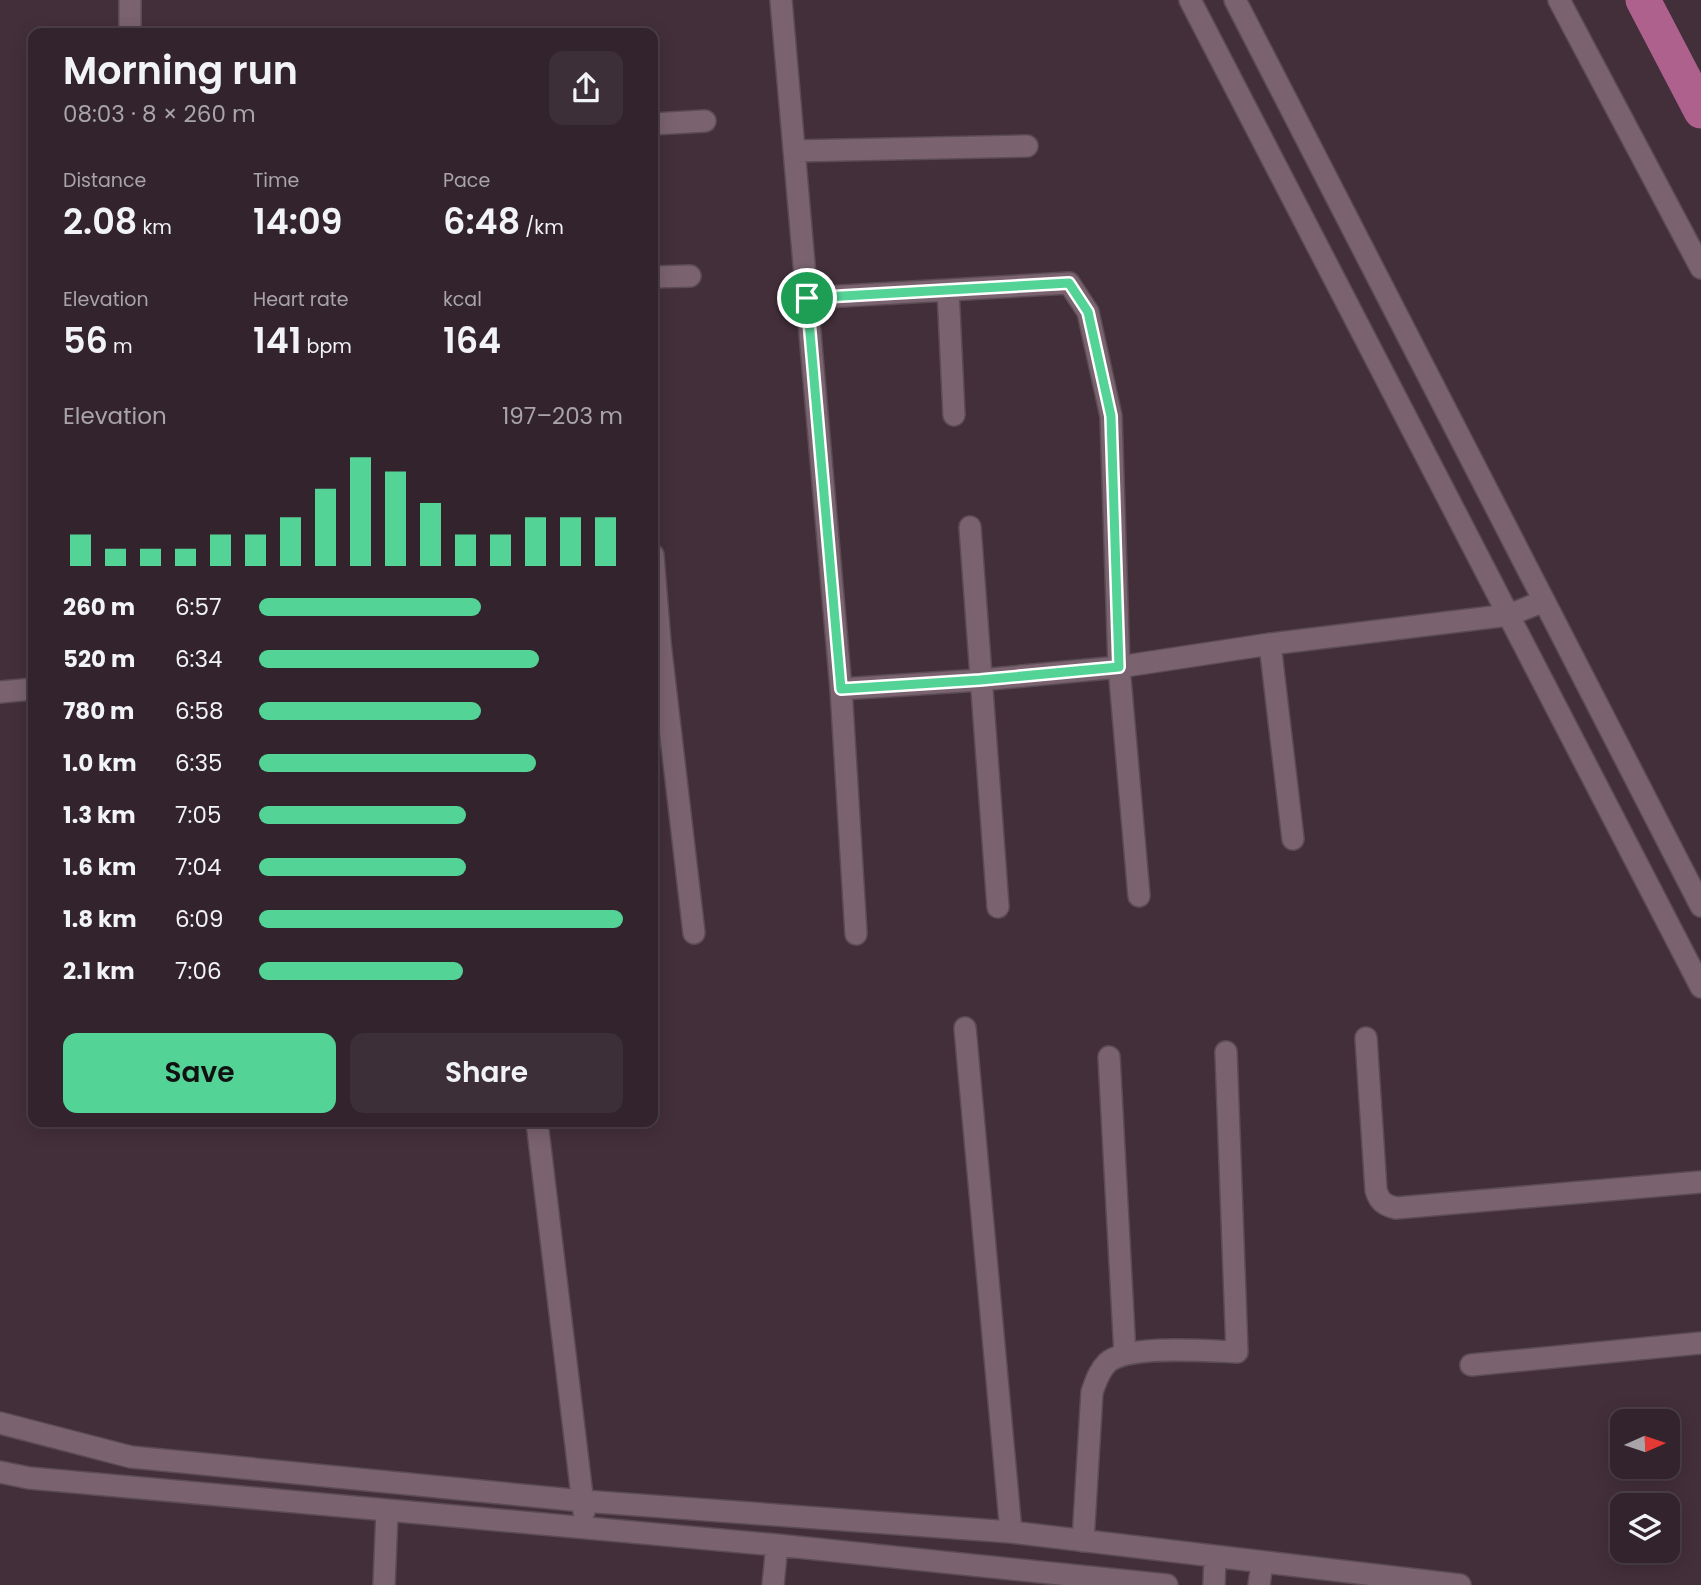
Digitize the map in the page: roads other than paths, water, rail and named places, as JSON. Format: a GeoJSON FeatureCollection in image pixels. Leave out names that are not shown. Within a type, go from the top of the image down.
{"type":"FeatureCollection","features":[{"type":"Feature","properties":{"kind":"street"},"geometry":{"type":"LineString","coordinates":[[130,0],[130,28]]}},
{"type":"Feature","properties":{"kind":"street"},"geometry":{"type":"LineString","coordinates":[[781,0],[841,689],[856,934]]}},
{"type":"Feature","properties":{"kind":"street"},"geometry":{"type":"LineString","coordinates":[[1191,0],[1701,987]]}},
{"type":"Feature","properties":{"kind":"street"},"geometry":{"type":"LineString","coordinates":[[1235,0],[1701,906]]}},
{"type":"Feature","properties":{"kind":"street"},"geometry":{"type":"LineString","coordinates":[[1559,0],[1701,268]]}},
{"type":"Feature","properties":{"kind":"street"},"geometry":{"type":"LineString","coordinates":[[658,124],[705,121]]}},
{"type":"Feature","properties":{"kind":"street"},"geometry":{"type":"LineString","coordinates":[[794,151],[1027,146]]}},
{"type":"Feature","properties":{"kind":"street"},"geometry":{"type":"LineString","coordinates":[[658,277],[690,276]]}},
{"type":"Feature","properties":{"kind":"street"},"geometry":{"type":"LineString","coordinates":[[807,298],[1069,283],[1088,312],[1111,416],[1119,667],[1139,897]]}},
{"type":"Feature","properties":{"kind":"street"},"geometry":{"type":"LineString","coordinates":[[948,290],[954,415]]}},
{"type":"Feature","properties":{"kind":"street"},"geometry":{"type":"LineString","coordinates":[[970,527],[998,908]]}},
{"type":"Feature","properties":{"kind":"street"},"geometry":{"type":"LineString","coordinates":[[841,689],[1119,667],[1270,644],[1509,615],[1544,601]]}},
{"type":"Feature","properties":{"kind":"street"},"geometry":{"type":"LineString","coordinates":[[1270,644],[1293,839]]}},
{"type":"Feature","properties":{"kind":"street"},"geometry":{"type":"LineString","coordinates":[[658,651],[694,933]]}},
{"type":"Feature","properties":{"kind":"street"},"geometry":{"type":"LineString","coordinates":[[0,692],[28,689]]}},
{"type":"Feature","properties":{"kind":"street"},"geometry":{"type":"LineString","coordinates":[[965,1028],[1011,1532]]}},
{"type":"Feature","properties":{"kind":"street"},"geometry":{"type":"LineString","coordinates":[[1366,1038],[1376,1190],[1379,1199],[1386,1206],[1396,1208],[1701,1182]]}},
{"type":"Feature","properties":{"kind":"street"},"geometry":{"type":"LineString","coordinates":[[1083,1541],[1092,1392],[1098,1375],[1109,1361],[1125,1354],[1148,1351],[1237,1352],[1226,1052]]}},
{"type":"Feature","properties":{"kind":"street"},"geometry":{"type":"LineString","coordinates":[[1109,1056],[1125,1354]]}},
{"type":"Feature","properties":{"kind":"street"},"geometry":{"type":"LineString","coordinates":[[538,1127],[585,1529]]}},
{"type":"Feature","properties":{"kind":"street"},"geometry":{"type":"LineString","coordinates":[[1471,1365],[1701,1343]]}},
{"type":"Feature","properties":{"kind":"street"},"geometry":{"type":"LineString","coordinates":[[0,1423],[131,1457],[583,1501],[1011,1532],[1460,1585]]}},
{"type":"Feature","properties":{"kind":"street"},"geometry":{"type":"LineString","coordinates":[[0,1472],[29,1479],[777,1545],[1167,1585]]}},
{"type":"Feature","properties":{"kind":"street"},"geometry":{"type":"LineString","coordinates":[[384,1585],[387,1512]]}},
{"type":"Feature","properties":{"kind":"street"},"geometry":{"type":"LineString","coordinates":[[773,1585],[777,1545]]}},
{"type":"Feature","properties":{"kind":"street"},"geometry":{"type":"LineString","coordinates":[[1214,1585],[1215,1557]]}},
{"type":"Feature","properties":{"kind":"street"},"geometry":{"type":"LineString","coordinates":[[1259,1585],[1262,1563]]}},
{"type":"Feature","properties":{"kind":"waterway"},"geometry":{"type":"LineString","coordinates":[[1643,0],[1701,111]]}}]}
